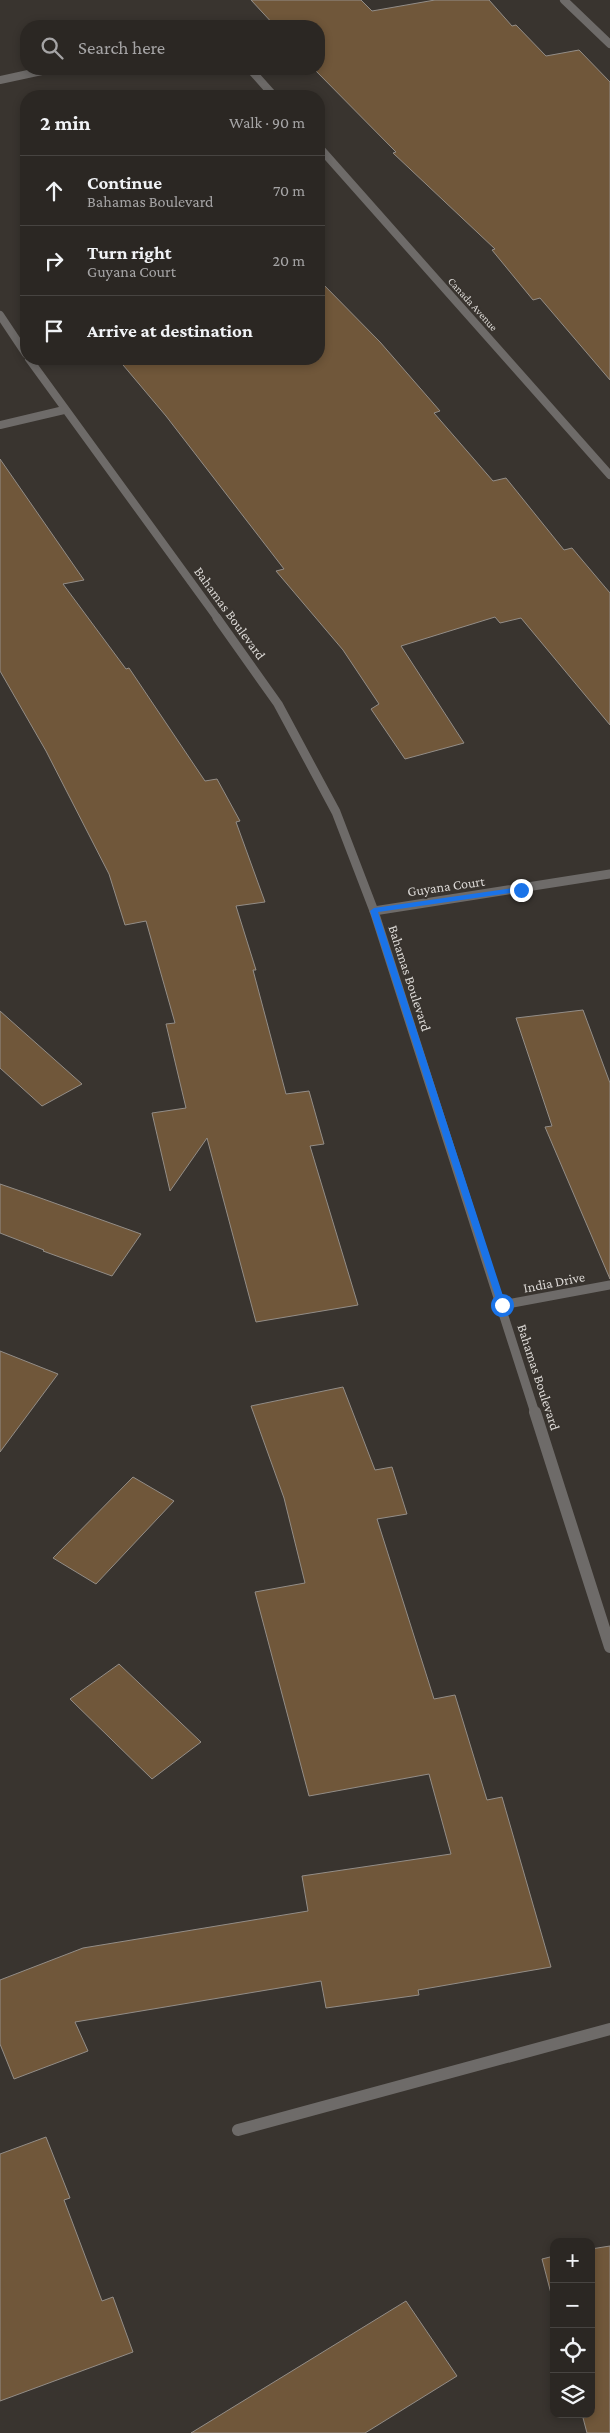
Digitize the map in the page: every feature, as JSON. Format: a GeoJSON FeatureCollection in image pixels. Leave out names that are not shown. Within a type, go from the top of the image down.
{"type":"FeatureCollection","features":[{"type":"Feature","properties":{"kind":"street"},"geometry":{"type":"LineString","coordinates":[[564,0],[610,44]]}},
{"type":"Feature","properties":{"kind":"street"},"geometry":{"type":"LineString","coordinates":[[0,80],[23,75]]}},
{"type":"Feature","properties":{"kind":"street"},"geometry":{"type":"LineString","coordinates":[[255,75],[269,90]]}},
{"type":"Feature","properties":{"kind":"street","name":"Canada Avenue"},"geometry":{"type":"LineString","coordinates":[[325,154],[610,475]]}},
{"type":"Feature","properties":{"kind":"street"},"geometry":{"type":"LineString","coordinates":[[0,315],[20,345]]}},
{"type":"Feature","properties":{"kind":"street","name":"Bahamas Boulevard"},"geometry":{"type":"LineString","coordinates":[[34,365],[64,410],[248,660],[278,704],[336,812],[374,911],[502,1305],[610,1647]]}},
{"type":"Feature","properties":{"kind":"street"},"geometry":{"type":"LineString","coordinates":[[0,425],[64,410]]}},
{"type":"Feature","properties":{"kind":"street","name":"Guyana Court"},"geometry":{"type":"LineString","coordinates":[[374,911],[610,874]]}},
{"type":"Feature","properties":{"kind":"street","name":"India Drive"},"geometry":{"type":"LineString","coordinates":[[502,1305],[610,1285]]}},
{"type":"Feature","properties":{"kind":"street"},"geometry":{"type":"LineString","coordinates":[[238,2130],[610,2029]]}},
{"type":"Feature","properties":{"kind":"building"},"geometry":{"type":"Polygon","coordinates":[[[251,0],[361,0],[372,11],[435,0],[489,0],[512,26],[516,25],[546,56],[579,50],[610,82],[610,380],[540,298],[533,300],[492,250],[495,249],[393,153],[396,152],[320,75],[325,75],[325,20],[269,20],[251,0]]]}},
{"type":"Feature","properties":{"kind":"building"},"geometry":{"type":"Polygon","coordinates":[[[325,286],[380,342],[440,411],[434,413],[493,481],[506,478],[564,550],[572,548],[610,593],[610,725],[521,618],[500,623],[495,617],[401,646],[464,743],[405,759],[371,709],[379,704],[343,650],[276,571],[284,569],[166,416],[123,365],[325,365],[325,286]]]}},
{"type":"Feature","properties":{"kind":"building"},"geometry":{"type":"Polygon","coordinates":[[[0,459],[84,580],[63,584],[126,669],[129,668],[205,781],[217,779],[240,821],[236,822],[265,902],[236,906],[256,970],[253,970],[286,1094],[309,1091],[324,1144],[310,1146],[358,1305],[256,1322],[207,1138],[170,1191],[152,1113],[186,1108],[166,1024],[175,1023],[146,921],[125,925],[109,874],[46,751],[0,671],[0,459]]]}},
{"type":"Feature","properties":{"kind":"building"},"geometry":{"type":"Polygon","coordinates":[[[583,1010],[610,1083],[610,1279],[545,1127],[552,1126],[516,1018],[583,1010]]]}},
{"type":"Feature","properties":{"kind":"building"},"geometry":{"type":"Polygon","coordinates":[[[0,1011],[82,1084],[42,1106],[0,1068],[0,1011]]]}},
{"type":"Feature","properties":{"kind":"building"},"geometry":{"type":"Polygon","coordinates":[[[0,1184],[141,1234],[112,1276],[0,1233],[0,1184]]]}},
{"type":"Feature","properties":{"kind":"building"},"geometry":{"type":"Polygon","coordinates":[[[0,1351],[58,1374],[0,1452],[0,1351]]]}},
{"type":"Feature","properties":{"kind":"building"},"geometry":{"type":"Polygon","coordinates":[[[343,1387],[375,1470],[392,1467],[407,1514],[377,1519],[434,1699],[455,1695],[487,1800],[502,1797],[551,1967],[418,1990],[419,1995],[326,2008],[321,1981],[75,2022],[88,2051],[14,2079],[0,2044],[0,1980],[83,1948],[308,1911],[302,1876],[451,1854],[429,1774],[309,1796],[255,1592],[305,1583],[284,1498],[251,1406],[343,1387]]]}},
{"type":"Feature","properties":{"kind":"building"},"geometry":{"type":"Polygon","coordinates":[[[133,1477],[174,1501],[96,1584],[53,1558],[133,1477]]]}},
{"type":"Feature","properties":{"kind":"building"},"geometry":{"type":"Polygon","coordinates":[[[119,1664],[201,1742],[152,1779],[70,1699],[119,1664]]]}},
{"type":"Feature","properties":{"kind":"building"},"geometry":{"type":"Polygon","coordinates":[[[46,2137],[70,2198],[64,2200],[102,2301],[113,2297],[133,2352],[0,2401],[0,2154],[46,2137]]]}},
{"type":"Feature","properties":{"kind":"building"},"geometry":{"type":"Polygon","coordinates":[[[610,2246],[610,2433],[587,2433],[583,2418],[595,2418],[595,2248],[610,2246]]]}},
{"type":"Feature","properties":{"kind":"building"},"geometry":{"type":"Polygon","coordinates":[[[550,2257],[550,2290],[542,2259],[550,2257]]]}},
{"type":"Feature","properties":{"kind":"building"},"geometry":{"type":"Polygon","coordinates":[[[406,2301],[457,2376],[365,2433],[191,2433],[406,2301]]]}},
{"type":"Feature","properties":{"kind":"route"},"geometry":{"type":"LineString","coordinates":[[502,1305],[374,911],[521,890]]}}]}
